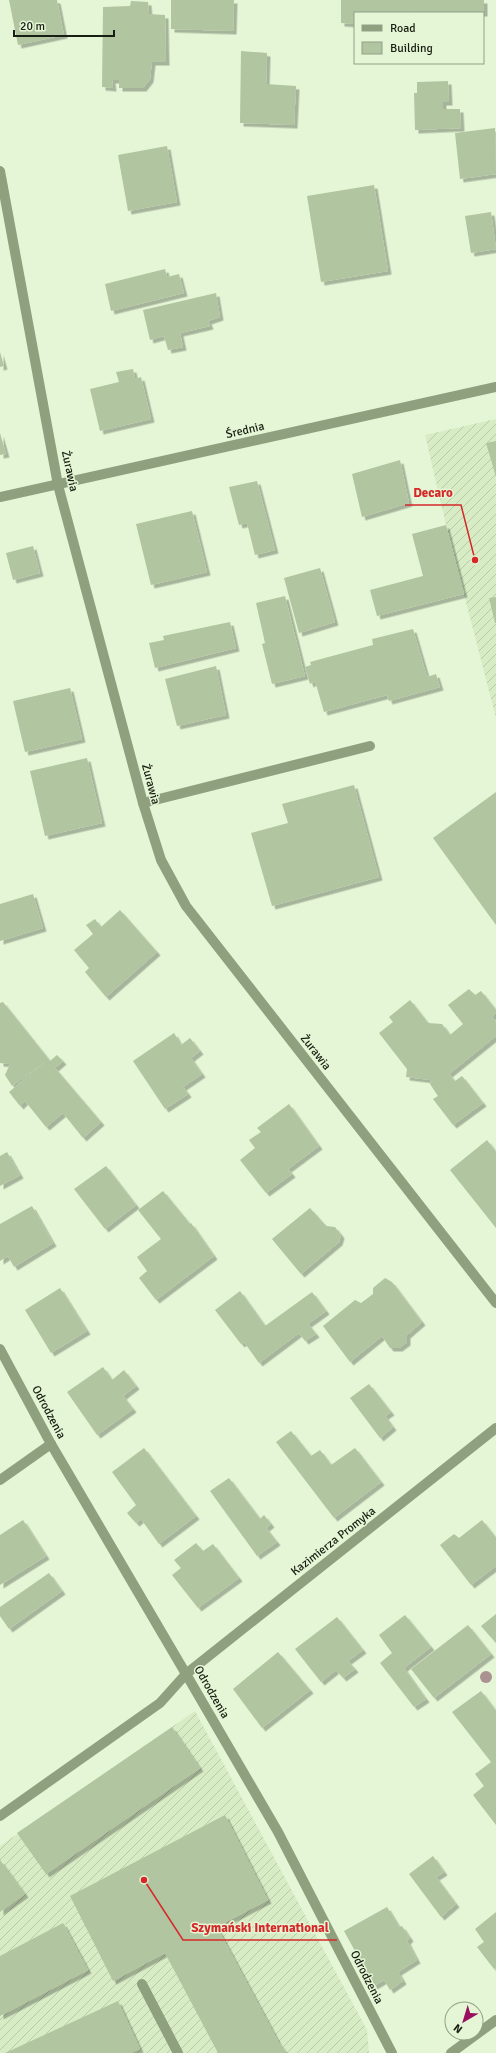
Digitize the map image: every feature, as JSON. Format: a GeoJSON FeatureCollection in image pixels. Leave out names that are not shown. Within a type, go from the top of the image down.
{"type":"FeatureCollection","features":[{"type":"Feature","properties":{"kind":"street","name":"Żurawia"},"geometry":{"type":"LineString","coordinates":[[0,171],[58,485],[143,803],[161,860],[186,906],[496,1303]]}},
{"type":"Feature","properties":{"kind":"street","name":"Średnia"},"geometry":{"type":"LineString","coordinates":[[0,497],[496,387]]}},
{"type":"Feature","properties":{"kind":"street"},"geometry":{"type":"LineString","coordinates":[[143,803],[370,746]]}},
{"type":"Feature","properties":{"kind":"street","name":"Odrodzenia"},"geometry":{"type":"LineString","coordinates":[[0,1349],[51,1444],[278,1832],[392,2053]]}},
{"type":"Feature","properties":{"kind":"street","name":"Kazimierza Promyka"},"geometry":{"type":"LineString","coordinates":[[0,1816],[160,1703],[186,1674],[496,1428]]}},
{"type":"Feature","properties":{"kind":"street"},"geometry":{"type":"LineString","coordinates":[[0,1480],[51,1444]]}},
{"type":"Feature","properties":{"kind":"street"},"geometry":{"type":"LineString","coordinates":[[142,1984],[178,2053]]}},
{"type":"Feature","properties":{"kind":"street"},"geometry":{"type":"LineString","coordinates":[[451,2053],[496,2020]]}},
{"type":"Feature","properties":{"kind":"shaded area"},"geometry":{"type":"Polygon","coordinates":[[[496,419],[496,718],[446,525],[425,435],[496,419]]]}},
{"type":"Feature","properties":{"kind":"shaded area"},"geometry":{"type":"Polygon","coordinates":[[[195,1711],[367,2030],[369,2053],[0,2053],[0,1846],[195,1711]]]}},
{"type":"Feature","properties":{"kind":"building"},"geometry":{"type":"Polygon","coordinates":[[[9,0],[57,0],[64,35],[18,45],[9,0]]]}},
{"type":"Feature","properties":{"kind":"building"},"geometry":{"type":"Polygon","coordinates":[[[171,0],[234,0],[233,31],[171,29],[171,0]]]}},
{"type":"Feature","properties":{"kind":"building"},"geometry":{"type":"Polygon","coordinates":[[[341,0],[484,0],[484,12],[414,12],[413,8],[413,12],[354,12],[354,24],[341,23],[341,0]]]}},
{"type":"Feature","properties":{"kind":"building"},"geometry":{"type":"Polygon","coordinates":[[[131,1],[148,2],[149,14],[165,15],[166,62],[152,62],[150,79],[143,88],[119,88],[119,80],[112,80],[113,88],[102,87],[103,7],[130,6],[131,1]]]}},
{"type":"Feature","properties":{"kind":"building"},"geometry":{"type":"Polygon","coordinates":[[[241,51],[267,53],[266,84],[296,86],[294,125],[240,123],[241,51]]]}},
{"type":"Feature","properties":{"kind":"building"},"geometry":{"type":"Polygon","coordinates":[[[448,81],[449,102],[443,102],[443,109],[460,109],[461,128],[415,130],[414,93],[417,93],[417,82],[448,81]]]}},
{"type":"Feature","properties":{"kind":"building"},"geometry":{"type":"Polygon","coordinates":[[[495,128],[496,174],[460,179],[455,133],[495,128]]]}},
{"type":"Feature","properties":{"kind":"building"},"geometry":{"type":"Polygon","coordinates":[[[167,146],[177,202],[128,211],[118,155],[167,146]]]}},
{"type":"Feature","properties":{"kind":"building"},"geometry":{"type":"Polygon","coordinates":[[[374,185],[388,271],[321,282],[307,196],[374,185]]]}},
{"type":"Feature","properties":{"kind":"building"},"geometry":{"type":"Polygon","coordinates":[[[491,212],[496,249],[471,253],[465,216],[491,212]]]}},
{"type":"Feature","properties":{"kind":"building"},"geometry":{"type":"Polygon","coordinates":[[[165,269],[167,277],[179,274],[184,293],[111,311],[105,284],[165,269]]]}},
{"type":"Feature","properties":{"kind":"building"},"geometry":{"type":"Polygon","coordinates":[[[216,293],[220,317],[208,321],[210,326],[180,333],[183,347],[168,350],[164,336],[150,340],[143,310],[216,293]]]}},
{"type":"Feature","properties":{"kind":"building"},"geometry":{"type":"Polygon","coordinates":[[[0,352],[4,366],[0,367],[0,352]]]}},
{"type":"Feature","properties":{"kind":"building"},"geometry":{"type":"Polygon","coordinates":[[[133,369],[135,379],[141,377],[151,419],[100,431],[90,389],[119,382],[116,372],[133,369]]]}},
{"type":"Feature","properties":{"kind":"building"},"geometry":{"type":"Polygon","coordinates":[[[0,433],[6,454],[0,455],[0,433]]]}},
{"type":"Feature","properties":{"kind":"building"},"geometry":{"type":"Polygon","coordinates":[[[496,441],[496,477],[486,443],[496,441]]]}},
{"type":"Feature","properties":{"kind":"building"},"geometry":{"type":"Polygon","coordinates":[[[400,460],[409,503],[362,517],[352,474],[400,460]]]}},
{"type":"Feature","properties":{"kind":"building"},"geometry":{"type":"Polygon","coordinates":[[[257,481],[275,550],[255,555],[247,523],[239,525],[229,487],[257,481]]]}},
{"type":"Feature","properties":{"kind":"building"},"geometry":{"type":"Polygon","coordinates":[[[192,511],[207,572],[151,585],[136,524],[192,511]]]}},
{"type":"Feature","properties":{"kind":"building"},"geometry":{"type":"Polygon","coordinates":[[[446,525],[464,594],[377,616],[370,590],[423,576],[412,534],[446,525]]]}},
{"type":"Feature","properties":{"kind":"building"},"geometry":{"type":"Polygon","coordinates":[[[33,546],[40,573],[13,580],[6,553],[33,546]]]}},
{"type":"Feature","properties":{"kind":"building"},"geometry":{"type":"Polygon","coordinates":[[[320,568],[335,622],[299,633],[284,578],[320,568]]]}},
{"type":"Feature","properties":{"kind":"building"},"geometry":{"type":"Polygon","coordinates":[[[285,596],[305,676],[272,684],[262,644],[265,643],[256,603],[285,596]]]}},
{"type":"Feature","properties":{"kind":"building"},"geometry":{"type":"Polygon","coordinates":[[[496,597],[496,623],[495,623],[489,598],[496,597]]]}},
{"type":"Feature","properties":{"kind":"building"},"geometry":{"type":"Polygon","coordinates":[[[230,622],[236,648],[155,668],[149,643],[164,640],[163,636],[230,622]]]}},
{"type":"Feature","properties":{"kind":"building"},"geometry":{"type":"Polygon","coordinates":[[[413,629],[427,677],[436,674],[440,687],[389,701],[387,695],[324,712],[315,681],[310,684],[305,667],[311,665],[310,662],[373,645],[372,639],[413,629]]]}},
{"type":"Feature","properties":{"kind":"building"},"geometry":{"type":"Polygon","coordinates":[[[216,666],[226,715],[177,726],[165,679],[216,666]]]}},
{"type":"Feature","properties":{"kind":"building"},"geometry":{"type":"Polygon","coordinates":[[[70,688],[82,739],[25,752],[13,701],[70,688]]]}},
{"type":"Feature","properties":{"kind":"building"},"geometry":{"type":"Polygon","coordinates":[[[87,758],[102,823],[45,836],[30,771],[87,758]]]}},
{"type":"Feature","properties":{"kind":"building"},"geometry":{"type":"Polygon","coordinates":[[[354,785],[379,877],[272,906],[251,833],[288,823],[282,804],[354,785]]]}},
{"type":"Feature","properties":{"kind":"building"},"geometry":{"type":"Polygon","coordinates":[[[496,792],[496,925],[433,838],[496,792]]]}},
{"type":"Feature","properties":{"kind":"building"},"geometry":{"type":"Polygon","coordinates":[[[33,894],[43,928],[0,941],[0,904],[33,894]]]}},
{"type":"Feature","properties":{"kind":"building"},"geometry":{"type":"Polygon","coordinates":[[[120,910],[157,952],[106,997],[85,972],[89,968],[74,950],[93,934],[86,925],[95,919],[101,927],[120,910]]]}},
{"type":"Feature","properties":{"kind":"building"},"geometry":{"type":"Polygon","coordinates":[[[469,989],[475,995],[481,991],[496,1010],[496,1013],[492,1017],[496,1022],[496,1036],[449,1074],[455,1081],[462,1076],[483,1103],[453,1125],[433,1099],[438,1096],[430,1084],[431,1080],[406,1077],[407,1069],[379,1033],[393,1022],[389,1017],[410,1000],[428,1023],[442,1024],[450,1035],[463,1024],[448,1005],[469,989]]]}},
{"type":"Feature","properties":{"kind":"building"},"geometry":{"type":"Polygon","coordinates":[[[3,1002],[50,1061],[57,1055],[63,1061],[55,1068],[101,1122],[83,1138],[63,1113],[46,1127],[25,1101],[20,1106],[9,1092],[47,1060],[12,1086],[5,1075],[10,1064],[0,1063],[0,1003],[3,1002]]]}},
{"type":"Feature","properties":{"kind":"building"},"geometry":{"type":"Polygon","coordinates":[[[174,1033],[181,1045],[190,1038],[200,1051],[191,1058],[202,1074],[183,1087],[188,1094],[165,1109],[133,1061],[174,1033]]]}},
{"type":"Feature","properties":{"kind":"building"},"geometry":{"type":"Polygon","coordinates":[[[289,1104],[319,1146],[288,1169],[292,1174],[266,1193],[240,1160],[255,1148],[249,1140],[261,1132],[257,1128],[289,1104]]]}},
{"type":"Feature","properties":{"kind":"building"},"geometry":{"type":"Polygon","coordinates":[[[487,1140],[496,1152],[496,1228],[450,1170],[487,1140]]]}},
{"type":"Feature","properties":{"kind":"building"},"geometry":{"type":"Polygon","coordinates":[[[7,1152],[20,1175],[0,1186],[0,1156],[7,1152]]]}},
{"type":"Feature","properties":{"kind":"building"},"geometry":{"type":"Polygon","coordinates":[[[106,1166],[136,1205],[105,1229],[74,1189],[106,1166]]]}},
{"type":"Feature","properties":{"kind":"building"},"geometry":{"type":"Polygon","coordinates":[[[163,1191],[190,1224],[191,1223],[214,1256],[156,1300],[139,1278],[147,1271],[137,1257],[161,1239],[138,1210],[163,1191]]]}},
{"type":"Feature","properties":{"kind":"building"},"geometry":{"type":"Polygon","coordinates":[[[32,1206],[53,1243],[14,1267],[8,1256],[0,1261],[0,1224],[32,1206]]]}},
{"type":"Feature","properties":{"kind":"building"},"geometry":{"type":"Polygon","coordinates":[[[310,1208],[326,1226],[335,1227],[341,1235],[339,1242],[301,1274],[272,1239],[310,1208]]]}},
{"type":"Feature","properties":{"kind":"building"},"geometry":{"type":"Polygon","coordinates":[[[385,1278],[392,1282],[422,1322],[407,1335],[407,1342],[399,1348],[390,1348],[382,1336],[350,1362],[323,1326],[355,1300],[361,1303],[373,1294],[373,1288],[385,1278]]]}},
{"type":"Feature","properties":{"kind":"building"},"geometry":{"type":"Polygon","coordinates":[[[60,1288],[87,1331],[51,1353],[25,1310],[60,1288]]]}},
{"type":"Feature","properties":{"kind":"building"},"geometry":{"type":"Polygon","coordinates":[[[240,1291],[265,1326],[312,1292],[326,1311],[308,1324],[316,1334],[305,1341],[299,1333],[259,1363],[244,1342],[241,1344],[215,1310],[240,1291]]]}},
{"type":"Feature","properties":{"kind":"building"},"geometry":{"type":"Polygon","coordinates":[[[103,1367],[112,1380],[124,1370],[136,1386],[123,1396],[133,1409],[97,1435],[67,1392],[103,1367]]]}},
{"type":"Feature","properties":{"kind":"building"},"geometry":{"type":"Polygon","coordinates":[[[369,1384],[391,1412],[385,1416],[393,1427],[380,1438],[350,1398],[369,1384]]]}},
{"type":"Feature","properties":{"kind":"building"},"geometry":{"type":"Polygon","coordinates":[[[291,1431],[311,1456],[320,1450],[331,1465],[355,1448],[381,1482],[334,1518],[276,1442],[291,1431]]]}},
{"type":"Feature","properties":{"kind":"building"},"geometry":{"type":"Polygon","coordinates":[[[144,1448],[196,1516],[159,1544],[141,1519],[136,1523],[127,1513],[136,1505],[112,1472],[144,1448]]]}},
{"type":"Feature","properties":{"kind":"building"},"geometry":{"type":"Polygon","coordinates":[[[229,1478],[260,1519],[264,1515],[271,1524],[266,1528],[277,1542],[257,1556],[210,1491],[229,1478]]]}},
{"type":"Feature","properties":{"kind":"building"},"geometry":{"type":"Polygon","coordinates":[[[23,1520],[46,1556],[0,1585],[0,1535],[23,1520]]]}},
{"type":"Feature","properties":{"kind":"building"},"geometry":{"type":"Polygon","coordinates":[[[482,1520],[496,1538],[496,1566],[471,1585],[440,1545],[454,1534],[459,1538],[482,1520]]]}},
{"type":"Feature","properties":{"kind":"building"},"geometry":{"type":"Polygon","coordinates":[[[196,1543],[203,1551],[213,1544],[239,1578],[198,1608],[172,1575],[181,1568],[174,1560],[196,1543]]]}},
{"type":"Feature","properties":{"kind":"building"},"geometry":{"type":"Polygon","coordinates":[[[49,1573],[62,1591],[9,1629],[0,1616],[0,1607],[49,1573]]]}},
{"type":"Feature","properties":{"kind":"building"},"geometry":{"type":"Polygon","coordinates":[[[496,1614],[496,1643],[481,1626],[496,1614]]]}},
{"type":"Feature","properties":{"kind":"building"},"geometry":{"type":"Polygon","coordinates":[[[405,1615],[431,1647],[404,1668],[426,1699],[414,1707],[380,1663],[392,1653],[379,1635],[405,1615]]]}},
{"type":"Feature","properties":{"kind":"building"},"geometry":{"type":"Polygon","coordinates":[[[337,1617],[363,1650],[348,1661],[355,1669],[343,1678],[336,1670],[321,1682],[295,1649],[337,1617]]]}},
{"type":"Feature","properties":{"kind":"building"},"geometry":{"type":"Polygon","coordinates":[[[468,1625],[491,1654],[434,1698],[411,1669],[468,1625]]]}},
{"type":"Feature","properties":{"kind":"building"},"geometry":{"type":"Polygon","coordinates":[[[278,1652],[310,1690],[262,1728],[233,1689],[278,1652]]]}},
{"type":"Feature","properties":{"kind":"building"},"geometry":{"type":"Polygon","coordinates":[[[481,1691],[496,1711],[496,1825],[473,1795],[484,1786],[475,1774],[491,1762],[452,1712],[481,1691]]]}},
{"type":"Feature","properties":{"kind":"building"},"geometry":{"type":"Polygon","coordinates":[[[172,1727],[200,1768],[46,1874],[17,1833],[172,1727]]]}},
{"type":"Feature","properties":{"kind":"building"},"geometry":{"type":"Polygon","coordinates":[[[225,1815],[268,1900],[217,1927],[279,2043],[287,2053],[218,2053],[165,1953],[113,1981],[70,1896],[225,1815]]]}},
{"type":"Feature","properties":{"kind":"building"},"geometry":{"type":"Polygon","coordinates":[[[433,1856],[444,1872],[436,1877],[456,1904],[441,1917],[409,1874],[433,1856]]]}},
{"type":"Feature","properties":{"kind":"building"},"geometry":{"type":"Polygon","coordinates":[[[0,1860],[25,1894],[0,1912],[0,1860]]]}},
{"type":"Feature","properties":{"kind":"building"},"geometry":{"type":"Polygon","coordinates":[[[387,1907],[399,1927],[402,1926],[410,1938],[407,1941],[417,1960],[398,1972],[403,1981],[390,1990],[384,1980],[374,1986],[344,1931],[387,1907]]]}},
{"type":"Feature","properties":{"kind":"building"},"geometry":{"type":"Polygon","coordinates":[[[496,1912],[496,1968],[494,1969],[477,1947],[484,1942],[475,1929],[496,1912]]]}},
{"type":"Feature","properties":{"kind":"building"},"geometry":{"type":"Polygon","coordinates":[[[63,1923],[88,1970],[0,2016],[0,1956],[63,1923]]]}},
{"type":"Feature","properties":{"kind":"building"},"geometry":{"type":"Polygon","coordinates":[[[118,2001],[140,2049],[130,2053],[5,2053],[118,2001]]]}},
{"type":"Feature","properties":{"kind":"place","name":"Decaro"},"geometry":{"type":"Point","coordinates":[475,560]}},
{"type":"Feature","properties":{"kind":"place","name":"Szymański International"},"geometry":{"type":"Point","coordinates":[144,1880]}}]}
